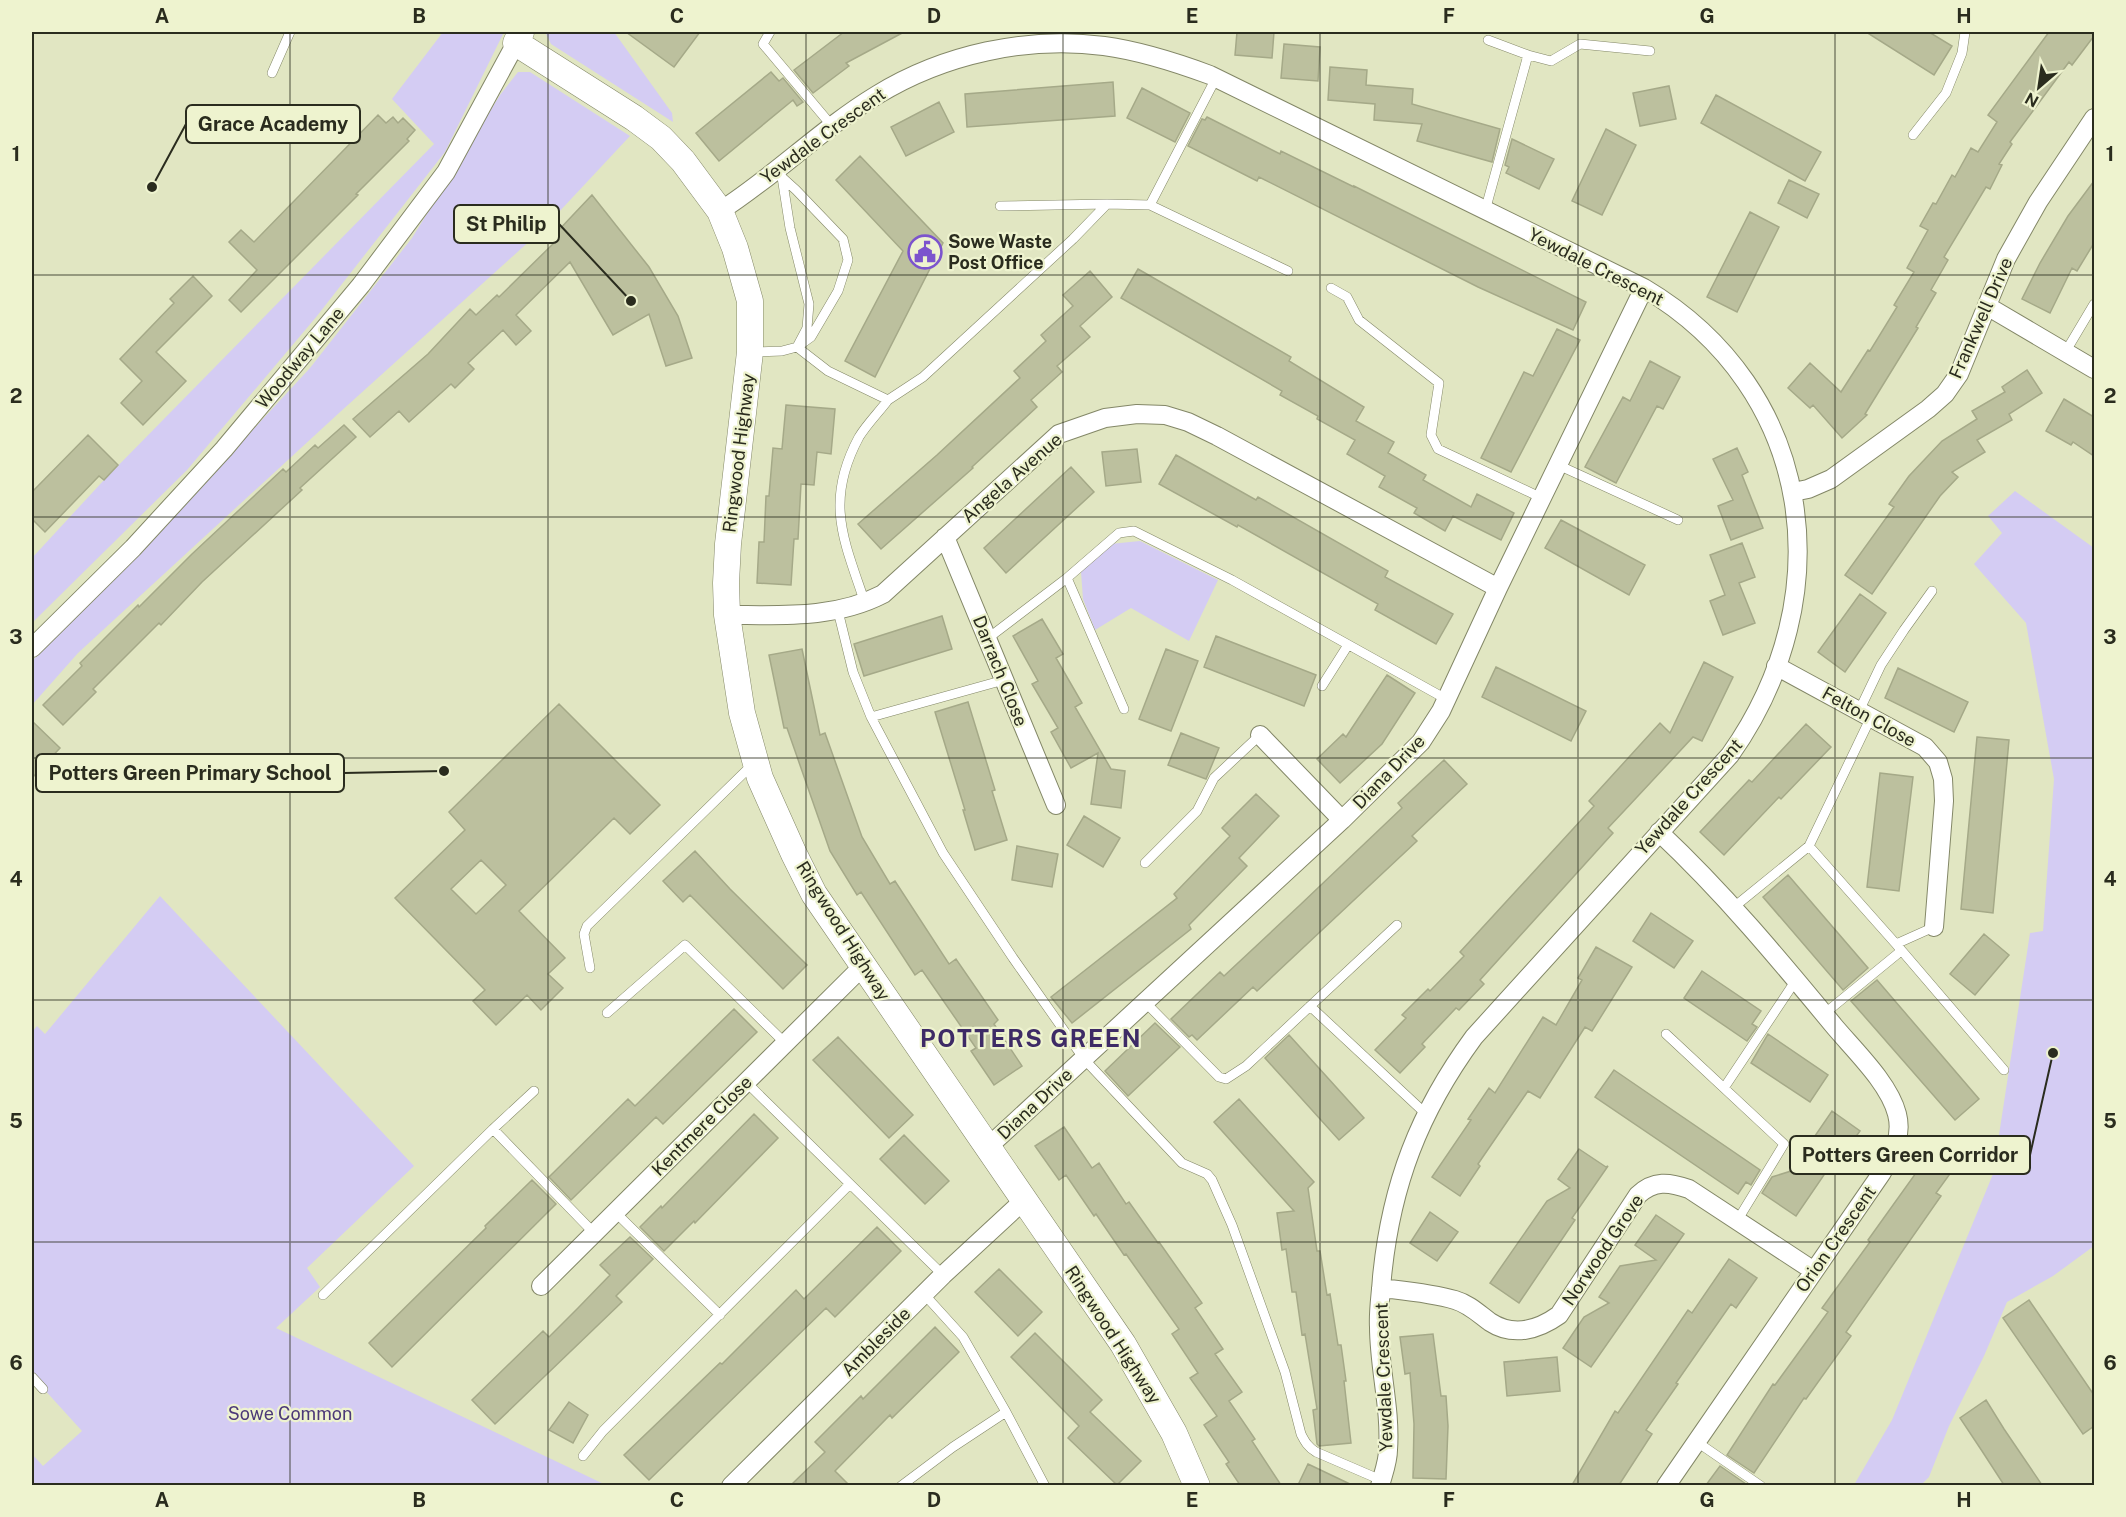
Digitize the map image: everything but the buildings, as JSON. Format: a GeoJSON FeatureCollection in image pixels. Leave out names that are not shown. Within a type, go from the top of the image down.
{"type":"FeatureCollection","features":[{"type":"Feature","properties":{"kind":"street","name":"Ringwood Highway"},"geometry":{"type":"LineString","coordinates":[[518,38],[661,138],[683,160],[720,211],[744,276],[750,301],[750,352],[728,544],[726,583],[728,615],[742,713],[760,778],[809,884],[1023,1201],[1123,1344],[1174,1433],[1197,1485]]}},
{"type":"Feature","properties":{"kind":"street","name":"Woodway Lane"},"geometry":{"type":"LineString","coordinates":[[32,648],[133,548],[224,448],[361,285],[446,172],[518,38]]}},
{"type":"Feature","properties":{"kind":"street","name":"Yewdale Crescent"},"geometry":{"type":"LineString","coordinates":[[720,211],[778,174],[832,126],[877,95],[922,71],[1023,39],[1103,46],[1141,53],[1178,63],[1216,78],[1644,288],[1690,320],[1720,350],[1744,378],[1766,414],[1785,460],[1797,517],[1796,594],[1788,632],[1776,666],[1749,728],[1730,755],[1474,1038],[1453,1066],[1426,1114],[1407,1158],[1394,1202],[1385,1247],[1378,1324],[1388,1415],[1388,1452],[1381,1483]]}},
{"type":"Feature","properties":{"kind":"street","name":"Frankwell Drive"},"geometry":{"type":"LineString","coordinates":[[1793,492],[1808,489],[1831,479],[1928,409],[1945,394],[1959,374],[2006,259],[2038,202],[2094,118]]}},
{"type":"Feature","properties":{"kind":"street","name":"Diana Drive"},"geometry":{"type":"LineString","coordinates":[[988,1147],[1342,820],[1421,742],[1446,699],[1644,288]]}},
{"type":"Feature","properties":{"kind":"street"},"geometry":{"type":"LineString","coordinates":[[1987,306],[2094,369]]}},
{"type":"Feature","properties":{"kind":"street","name":"Angela Avenue"},"geometry":{"type":"LineString","coordinates":[[728,615],[816,614],[838,611],[865,603],[883,594],[1059,434],[1105,418],[1137,414],[1165,415],[1188,422],[1498,588]]}},
{"type":"Feature","properties":{"kind":"street","name":"Darrach Close"},"geometry":{"type":"LineString","coordinates":[[945,537],[1056,805]]}},
{"type":"Feature","properties":{"kind":"street","name":"Felton Close"},"geometry":{"type":"LineString","coordinates":[[1776,666],[1925,747],[1938,762],[1943,778],[1944,801],[1934,927]]}},
{"type":"Feature","properties":{"kind":"street"},"geometry":{"type":"LineString","coordinates":[[1260,735],[1342,820]]}},
{"type":"Feature","properties":{"kind":"street","name":"Orion Crescent"},"geometry":{"type":"LineString","coordinates":[[1659,831],[1734,907],[1891,1097],[1900,1132],[1894,1151],[1881,1174],[1666,1485]]}},
{"type":"Feature","properties":{"kind":"street","name":"Kentmere Close"},"geometry":{"type":"LineString","coordinates":[[541,1286],[863,966]]}},
{"type":"Feature","properties":{"kind":"street","name":"Norwood Grove"},"geometry":{"type":"LineString","coordinates":[[1381,1288],[1457,1300],[1503,1329],[1529,1330],[1547,1324],[1559,1315],[1638,1195],[1646,1187],[1658,1183],[1673,1183],[1689,1189],[1814,1271]]}},
{"type":"Feature","properties":{"kind":"street","name":"Ambleside"},"geometry":{"type":"LineString","coordinates":[[732,1485],[943,1275],[1023,1201]]}},
{"type":"Feature","properties":{"kind":"lane"},"geometry":{"type":"LineString","coordinates":[[272,73],[290,32]]}},
{"type":"Feature","properties":{"kind":"lane"},"geometry":{"type":"LineString","coordinates":[[770,32],[763,44],[832,126]]}},
{"type":"Feature","properties":{"kind":"lane"},"geometry":{"type":"LineString","coordinates":[[1912,135],[1946,93],[1962,53],[1965,32]]}},
{"type":"Feature","properties":{"kind":"lane"},"geometry":{"type":"LineString","coordinates":[[1488,40],[1551,62],[1580,44],[1650,51]]}},
{"type":"Feature","properties":{"kind":"lane"},"geometry":{"type":"LineString","coordinates":[[1485,211],[1528,55]]}},
{"type":"Feature","properties":{"kind":"lane"},"geometry":{"type":"LineString","coordinates":[[1150,205],[1216,78]]}},
{"type":"Feature","properties":{"kind":"lane"},"geometry":{"type":"LineString","coordinates":[[778,174],[809,304],[807,328],[797,347]]}},
{"type":"Feature","properties":{"kind":"lane"},"geometry":{"type":"LineString","coordinates":[[750,352],[782,351],[797,347],[811,337],[838,291],[848,260],[843,239],[796,189],[778,174]]}},
{"type":"Feature","properties":{"kind":"lane"},"geometry":{"type":"LineString","coordinates":[[865,603],[842,536],[839,501],[847,464],[860,435],[888,400],[923,377],[1064,247],[1107,204]]}},
{"type":"Feature","properties":{"kind":"lane"},"geometry":{"type":"LineString","coordinates":[[1000,206],[1150,205],[1288,271]]}},
{"type":"Feature","properties":{"kind":"lane"},"geometry":{"type":"LineString","coordinates":[[1331,288],[1347,297],[1359,321],[1439,383],[1431,435],[1438,449],[1542,498]]}},
{"type":"Feature","properties":{"kind":"lane"},"geometry":{"type":"LineString","coordinates":[[2066,351],[2094,304]]}},
{"type":"Feature","properties":{"kind":"lane"},"geometry":{"type":"LineString","coordinates":[[797,347],[828,371],[888,400]]}},
{"type":"Feature","properties":{"kind":"lane"},"geometry":{"type":"LineString","coordinates":[[1558,465],[1678,520]]}},
{"type":"Feature","properties":{"kind":"lane"},"geometry":{"type":"LineString","coordinates":[[987,639],[1067,578],[1119,533],[1134,531],[1232,580],[1446,699]]}},
{"type":"Feature","properties":{"kind":"lane"},"geometry":{"type":"LineString","coordinates":[[1067,578],[1124,709]]}},
{"type":"Feature","properties":{"kind":"lane"},"geometry":{"type":"LineString","coordinates":[[1734,907],[1809,846],[1865,714],[1881,665],[1932,591]]}},
{"type":"Feature","properties":{"kind":"lane"},"geometry":{"type":"LineString","coordinates":[[838,611],[853,672],[871,717],[898,772],[943,853],[1084,1059],[1182,1163],[1207,1174],[1212,1180],[1232,1225],[1285,1372],[1300,1434],[1309,1448],[1381,1483]]}},
{"type":"Feature","properties":{"kind":"lane"},"geometry":{"type":"LineString","coordinates":[[1322,686],[1348,645]]}},
{"type":"Feature","properties":{"kind":"lane"},"geometry":{"type":"LineString","coordinates":[[871,717],[1004,680]]}},
{"type":"Feature","properties":{"kind":"lane"},"geometry":{"type":"LineString","coordinates":[[1146,863],[1197,811],[1214,778],[1260,735]]}},
{"type":"Feature","properties":{"kind":"lane"},"geometry":{"type":"LineString","coordinates":[[590,968],[584,934],[587,926],[756,762]]}},
{"type":"Feature","properties":{"kind":"lane"},"geometry":{"type":"LineString","coordinates":[[1809,846],[2004,1070]]}},
{"type":"Feature","properties":{"kind":"lane"},"geometry":{"type":"LineString","coordinates":[[1145,1002],[1219,1077],[1226,1079],[1246,1066],[1397,925]]}},
{"type":"Feature","properties":{"kind":"lane"},"geometry":{"type":"LineString","coordinates":[[1824,1014],[1899,948],[1934,927]]}},
{"type":"Feature","properties":{"kind":"lane"},"geometry":{"type":"LineString","coordinates":[[607,1013],[685,945],[785,1043]]}},
{"type":"Feature","properties":{"kind":"lane"},"geometry":{"type":"LineString","coordinates":[[1724,1088],[1796,980]]}},
{"type":"Feature","properties":{"kind":"lane"},"geometry":{"type":"LineString","coordinates":[[1310,1006],[1426,1114]]}},
{"type":"Feature","properties":{"kind":"lane"},"geometry":{"type":"LineString","coordinates":[[1666,1034],[1784,1144],[1737,1221]]}},
{"type":"Feature","properties":{"kind":"lane"},"geometry":{"type":"LineString","coordinates":[[746,1082],[943,1275]]}},
{"type":"Feature","properties":{"kind":"lane"},"geometry":{"type":"LineString","coordinates":[[323,1295],[534,1092]]}},
{"type":"Feature","properties":{"kind":"lane"},"geometry":{"type":"LineString","coordinates":[[493,1129],[594,1233]]}},
{"type":"Feature","properties":{"kind":"lane"},"geometry":{"type":"LineString","coordinates":[[583,1456],[603,1431],[850,1184]]}},
{"type":"Feature","properties":{"kind":"lane"},"geometry":{"type":"LineString","coordinates":[[615,1212],[720,1315]]}},
{"type":"Feature","properties":{"kind":"lane"},"geometry":{"type":"LineString","coordinates":[[924,1294],[963,1337],[1045,1485]]}},
{"type":"Feature","properties":{"kind":"lane"},"geometry":{"type":"LineString","coordinates":[[32,1377],[43,1389]]}},
{"type":"Feature","properties":{"kind":"lane"},"geometry":{"type":"LineString","coordinates":[[901,1485],[1006,1412]]}},
{"type":"Feature","properties":{"kind":"lane"},"geometry":{"type":"LineString","coordinates":[[1697,1442],[1761,1485]]}},
{"type":"Feature","properties":{"kind":"green space"},"geometry":{"type":"Polygon","coordinates":[[[443,32],[504,32],[445,152],[317,316],[187,470],[32,623],[32,558],[104,480],[434,144],[392,99],[443,32]]]}},
{"type":"Feature","properties":{"kind":"green space"},"geometry":{"type":"Polygon","coordinates":[[[545,32],[614,32],[672,113],[673,122],[551,44],[545,32]]]}},
{"type":"Feature","properties":{"kind":"green space"},"geometry":{"type":"Polygon","coordinates":[[[518,72],[530,72],[630,136],[543,229],[78,653],[32,705],[32,661],[144,547],[310,368],[412,238],[500,95],[518,72]]]}},
{"type":"Feature","properties":{"kind":"green space"},"geometry":{"type":"Polygon","coordinates":[[[2015,491],[2094,548],[2094,1246],[2053,1276],[2007,1302],[1984,1356],[1949,1426],[1929,1477],[1921,1485],[1854,1485],[1892,1420],[1993,1174],[2030,933],[2043,931],[2054,779],[2026,623],[1974,564],[2002,533],[1988,516],[2015,491]]]}},
{"type":"Feature","properties":{"kind":"green space"},"geometry":{"type":"Polygon","coordinates":[[[1140,541],[1218,580],[1189,641],[1131,608],[1095,630],[1083,599],[1081,572],[1110,544],[1140,541]]]}},
{"type":"Feature","properties":{"kind":"green space","name":"Sowe Common"},"geometry":{"type":"Polygon","coordinates":[[[160,896],[414,1166],[307,1268],[320,1287],[276,1328],[606,1485],[32,1485],[32,1454],[43,1466],[82,1431],[32,1376],[32,1032],[37,1026],[45,1034],[160,896]]]}},
{"type":"Feature","properties":{"kind":"place","name":"Grace Academy"},"geometry":{"type":"Point","coordinates":[152,187]}},
{"type":"Feature","properties":{"kind":"place","name":"Sowe Waste Post Office"},"geometry":{"type":"Point","coordinates":[925,252]}},
{"type":"Feature","properties":{"kind":"place","name":"St Philip"},"geometry":{"type":"Point","coordinates":[631,301]}},
{"type":"Feature","properties":{"kind":"place","name":"Potters Green Primary School"},"geometry":{"type":"Point","coordinates":[444,771]}},
{"type":"Feature","properties":{"kind":"place","name":"Potters Green Corridor"},"geometry":{"type":"Point","coordinates":[2053,1053]}},
{"type":"Feature","properties":{"kind":"district","name":"POTTERS GREEN"},"geometry":{"type":"Point","coordinates":[1031,1039]}}]}
